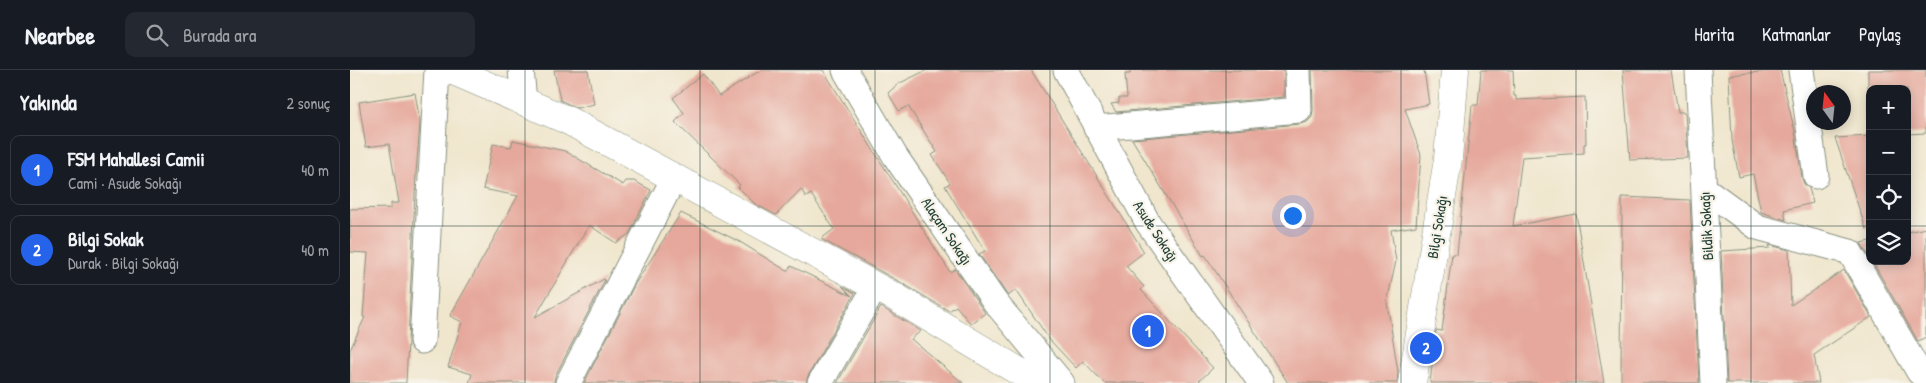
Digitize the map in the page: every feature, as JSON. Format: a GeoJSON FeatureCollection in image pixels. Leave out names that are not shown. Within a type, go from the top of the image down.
{"type":"FeatureCollection","features":[{"type":"Feature","properties":{"kind":"street"},"geometry":{"type":"LineString","coordinates":[[422,341],[437,70]]}},
{"type":"Feature","properties":{"kind":"street"},"geometry":{"type":"LineString","coordinates":[[451,70],[569,121],[876,286],[1038,383]]}},
{"type":"Feature","properties":{"kind":"street"},"geometry":{"type":"LineString","coordinates":[[521,70],[524,101]]}},
{"type":"Feature","properties":{"kind":"street","name":"Alaçam Sokağı"},"geometry":{"type":"LineString","coordinates":[[845,70],[896,156],[995,302],[1062,383]]}},
{"type":"Feature","properties":{"kind":"street","name":"Asude Sokağı"},"geometry":{"type":"LineString","coordinates":[[1066,70],[1148,223],[1260,383]]}},
{"type":"Feature","properties":{"kind":"street"},"geometry":{"type":"LineString","coordinates":[[1096,128],[1299,110],[1298,70]]}},
{"type":"Feature","properties":{"kind":"street","name":"Bilgi Sokağı"},"geometry":{"type":"LineString","coordinates":[[1412,383],[1448,158],[1456,70]]}},
{"type":"Feature","properties":{"kind":"street","name":"Bildik Sokağı"},"geometry":{"type":"LineString","coordinates":[[1698,70],[1713,383]]}},
{"type":"Feature","properties":{"kind":"street"},"geometry":{"type":"LineString","coordinates":[[1801,70],[1816,176]]}},
{"type":"Feature","properties":{"kind":"street"},"geometry":{"type":"LineString","coordinates":[[568,383],[674,178]]}},
{"type":"Feature","properties":{"kind":"street"},"geometry":{"type":"LineString","coordinates":[[1704,189],[1757,227],[1850,252],[1919,372],[1926,379]]}},
{"type":"Feature","properties":{"kind":"street"},"geometry":{"type":"LineString","coordinates":[[820,383],[876,286]]}},
{"type":"Feature","properties":{"kind":"building"},"geometry":{"type":"Polygon","coordinates":[[[554,70],[588,70],[594,104],[577,108],[560,100],[554,70]]]}},
{"type":"Feature","properties":{"kind":"building"},"geometry":{"type":"Polygon","coordinates":[[[761,70],[823,70],[950,272],[955,269],[985,313],[971,324],[956,306],[949,311],[821,239],[834,229],[811,194],[806,197],[801,189],[776,215],[755,204],[738,187],[740,185],[675,122],[684,113],[673,98],[703,74],[719,96],[761,70]]]}},
{"type":"Feature","properties":{"kind":"building"},"geometry":{"type":"Polygon","coordinates":[[[927,70],[1031,70],[1144,252],[1126,266],[1144,287],[1141,290],[1213,368],[1197,383],[1104,383],[1083,361],[1076,368],[1049,339],[1016,290],[1008,296],[979,254],[985,251],[945,186],[950,183],[932,155],[937,152],[908,106],[899,111],[888,93],[898,84],[927,70]]]}},
{"type":"Feature","properties":{"kind":"building"},"geometry":{"type":"Polygon","coordinates":[[[1130,70],[1284,70],[1284,97],[1116,112],[1111,104],[1119,103],[1119,98],[1127,98],[1125,74],[1130,74],[1130,70]]]}},
{"type":"Feature","properties":{"kind":"building"},"geometry":{"type":"Polygon","coordinates":[[[1312,70],[1424,70],[1429,104],[1405,109],[1421,155],[1416,226],[1391,230],[1396,261],[1387,302],[1398,372],[1397,383],[1288,383],[1205,255],[1203,256],[1132,139],[1307,122],[1312,117],[1313,110],[1312,70]]]}},
{"type":"Feature","properties":{"kind":"building"},"geometry":{"type":"Polygon","coordinates":[[[1481,70],[1513,70],[1514,96],[1516,96],[1516,100],[1585,97],[1586,144],[1584,144],[1584,153],[1522,157],[1513,226],[1576,214],[1604,383],[1430,383],[1436,330],[1442,331],[1452,254],[1457,254],[1472,105],[1478,105],[1481,70]]]}},
{"type":"Feature","properties":{"kind":"building"},"geometry":{"type":"Polygon","coordinates":[[[1623,70],[1671,70],[1678,112],[1685,112],[1688,158],[1630,160],[1623,70]]]}},
{"type":"Feature","properties":{"kind":"building"},"geometry":{"type":"Polygon","coordinates":[[[1780,70],[1795,132],[1802,178],[1804,184],[1809,188],[1813,203],[1784,210],[1786,220],[1761,212],[1753,174],[1739,177],[1732,140],[1729,75],[1780,70]]]}},
{"type":"Feature","properties":{"kind":"building"},"geometry":{"type":"Polygon","coordinates":[[[1868,70],[1926,70],[1926,133],[1911,134],[1911,85],[1868,85],[1868,70]]]}},
{"type":"Feature","properties":{"kind":"building"},"geometry":{"type":"Polygon","coordinates":[[[415,93],[420,122],[406,383],[350,383],[350,350],[365,317],[363,317],[368,253],[350,252],[350,209],[391,208],[391,203],[399,203],[389,144],[366,147],[359,102],[415,93]]]}},
{"type":"Feature","properties":{"kind":"building"},"geometry":{"type":"Polygon","coordinates":[[[1866,136],[1866,229],[1835,138],[1866,136]]]}},
{"type":"Feature","properties":{"kind":"building"},"geometry":{"type":"Polygon","coordinates":[[[513,140],[565,151],[623,185],[626,181],[634,181],[651,190],[629,234],[616,243],[589,225],[535,317],[605,280],[555,376],[554,383],[469,383],[472,374],[448,367],[462,322],[450,316],[518,196],[483,189],[493,144],[511,147],[513,140]]]}},
{"type":"Feature","properties":{"kind":"building"},"geometry":{"type":"Polygon","coordinates":[[[1622,197],[1690,200],[1699,383],[1621,383],[1622,197]]]}},
{"type":"Feature","properties":{"kind":"building"},"geometry":{"type":"Polygon","coordinates":[[[681,213],[740,242],[787,271],[791,266],[852,296],[842,286],[855,293],[808,376],[806,383],[584,383],[635,284],[681,213]]]}},
{"type":"Feature","properties":{"kind":"building"},"geometry":{"type":"Polygon","coordinates":[[[1926,228],[1926,337],[1918,341],[1874,265],[1911,265],[1911,231],[1926,228]]]}},
{"type":"Feature","properties":{"kind":"building"},"geometry":{"type":"Polygon","coordinates":[[[1866,242],[1866,251],[1861,243],[1866,242]]]}},
{"type":"Feature","properties":{"kind":"building"},"geometry":{"type":"Polygon","coordinates":[[[1769,245],[1789,250],[1791,305],[1844,270],[1871,317],[1814,355],[1819,383],[1727,383],[1721,251],[1770,248],[1769,245]]]}},
{"type":"Feature","properties":{"kind":"building"},"geometry":{"type":"Polygon","coordinates":[[[881,307],[921,331],[911,339],[963,383],[837,383],[881,307]]]}},
{"type":"Feature","properties":{"kind":"place","name":"FSM Mahallesi Camii"},"geometry":{"type":"Point","coordinates":[1148,331]}},
{"type":"Feature","properties":{"kind":"place","name":"Bilgi Sokak"},"geometry":{"type":"Point","coordinates":[1426,348]}}]}
